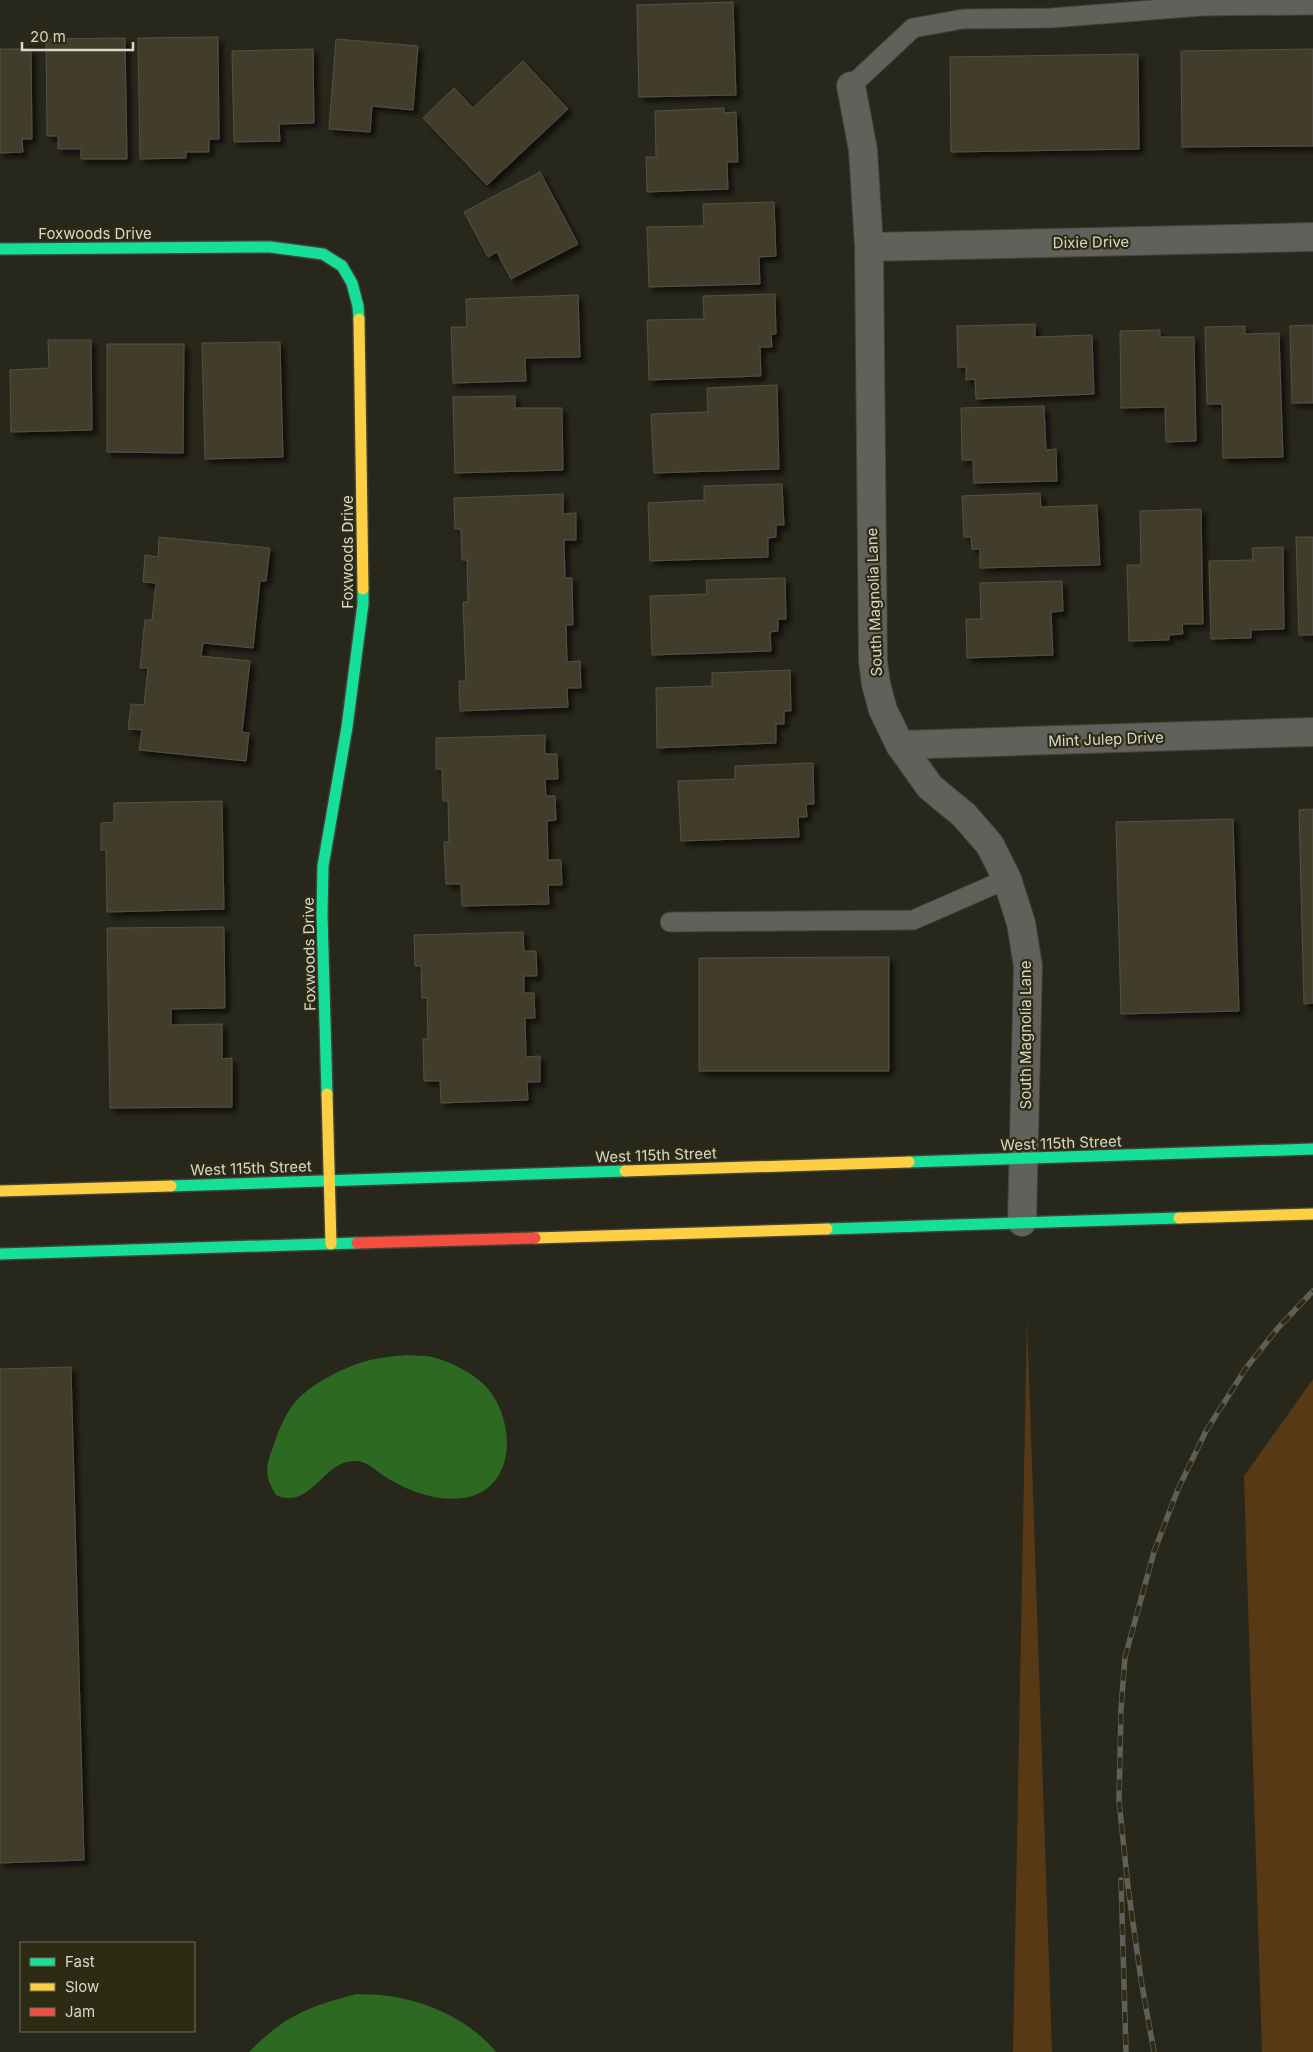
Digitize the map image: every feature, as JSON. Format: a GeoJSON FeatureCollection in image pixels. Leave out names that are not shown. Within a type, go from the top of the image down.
{"type":"FeatureCollection","features":[{"type":"Feature","properties":{"kind":"street","name":"South Magnolia Lane"},"geometry":{"type":"LineString","coordinates":[[851,86],[863,150],[869,247],[873,662],[883,710],[900,745],[930,787],[964,815],[990,845],[1008,879],[1021,923],[1028,966],[1022,1222]]}},
{"type":"Feature","properties":{"kind":"street","name":"Dixie Drive"},"geometry":{"type":"LineString","coordinates":[[869,247],[1313,237]]}},
{"type":"Feature","properties":{"kind":"street","name":"Foxwoods Drive"},"geometry":{"type":"LineString","coordinates":[[0,249],[270,247],[323,254],[342,266],[352,283],[358,306],[360,344],[363,604],[348,727],[323,866],[322,915],[331,1244]]}},
{"type":"Feature","properties":{"kind":"street","name":"Mint Julep Drive"},"geometry":{"type":"LineString","coordinates":[[900,745],[1313,732]]}},
{"type":"Feature","properties":{"kind":"street","name":"West 115th Street"},"geometry":{"type":"LineString","coordinates":[[0,1191],[1313,1149]]}},
{"type":"Feature","properties":{"kind":"street"},"geometry":{"type":"LineString","coordinates":[[0,1254],[1313,1214]]}},
{"type":"Feature","properties":{"kind":"lane"},"geometry":{"type":"LineString","coordinates":[[851,86],[912,28],[963,19],[1051,18],[1202,6],[1313,5]]}},
{"type":"Feature","properties":{"kind":"lane"},"geometry":{"type":"LineString","coordinates":[[670,922],[913,920],[1008,879]]}},
{"type":"Feature","properties":{"kind":"shaded area"},"geometry":{"type":"Polygon","coordinates":[[[1027,1318],[1052,2052],[1013,2052],[1027,1318]]]}},
{"type":"Feature","properties":{"kind":"shaded area"},"geometry":{"type":"Polygon","coordinates":[[[406,1355],[429,1356],[447,1362],[477,1378],[488,1389],[504,1419],[507,1436],[506,1453],[502,1469],[494,1482],[481,1492],[463,1498],[441,1498],[410,1490],[390,1480],[366,1464],[355,1461],[345,1462],[336,1467],[313,1487],[297,1497],[286,1498],[276,1495],[269,1481],[267,1470],[269,1459],[282,1424],[299,1398],[318,1383],[353,1365],[375,1359],[406,1355]]]}},
{"type":"Feature","properties":{"kind":"shaded area"},"geometry":{"type":"Polygon","coordinates":[[[1313,1379],[1313,2052],[1262,2052],[1244,1476],[1313,1379]]]}},
{"type":"Feature","properties":{"kind":"shaded area"},"geometry":{"type":"Polygon","coordinates":[[[357,1994],[380,1995],[418,2002],[448,2014],[474,2031],[496,2052],[249,2052],[274,2029],[298,2014],[325,2003],[357,1994]]]}},
{"type":"Feature","properties":{"kind":"building"},"geometry":{"type":"Polygon","coordinates":[[[733,2],[736,95],[639,97],[637,5],[733,2]]]}},
{"type":"Feature","properties":{"kind":"building"},"geometry":{"type":"Polygon","coordinates":[[[218,37],[219,139],[209,139],[209,152],[186,152],[186,158],[140,159],[138,38],[218,37]]]}},
{"type":"Feature","properties":{"kind":"building"},"geometry":{"type":"Polygon","coordinates":[[[125,38],[127,159],[81,159],[81,149],[58,149],[58,136],[47,136],[46,39],[125,38]]]}},
{"type":"Feature","properties":{"kind":"building"},"geometry":{"type":"Polygon","coordinates":[[[336,39],[418,46],[413,110],[372,106],[370,132],[329,129],[336,39]]]}},
{"type":"Feature","properties":{"kind":"building"},"geometry":{"type":"Polygon","coordinates":[[[0,49],[31,49],[32,139],[22,139],[23,152],[0,153],[0,49]]]}},
{"type":"Feature","properties":{"kind":"building"},"geometry":{"type":"Polygon","coordinates":[[[313,49],[314,123],[279,124],[280,141],[234,142],[232,51],[313,49]]]}},
{"type":"Feature","properties":{"kind":"building"},"geometry":{"type":"Polygon","coordinates":[[[1313,49],[1313,146],[1182,147],[1181,51],[1313,49]]]}},
{"type":"Feature","properties":{"kind":"building"},"geometry":{"type":"Polygon","coordinates":[[[1138,54],[1139,149],[951,152],[950,57],[1138,54]]]}},
{"type":"Feature","properties":{"kind":"building"},"geometry":{"type":"Polygon","coordinates":[[[523,61],[568,109],[487,185],[423,118],[454,88],[473,108],[523,61]]]}},
{"type":"Feature","properties":{"kind":"building"},"geometry":{"type":"Polygon","coordinates":[[[724,108],[724,113],[736,112],[738,162],[727,162],[728,189],[647,192],[646,157],[656,157],[655,111],[724,108]]]}},
{"type":"Feature","properties":{"kind":"building"},"geometry":{"type":"Polygon","coordinates":[[[540,172],[578,244],[511,279],[497,252],[488,257],[464,212],[540,172]]]}},
{"type":"Feature","properties":{"kind":"building"},"geometry":{"type":"Polygon","coordinates":[[[774,202],[776,256],[759,257],[760,284],[649,287],[647,227],[704,226],[703,204],[774,202]]]}},
{"type":"Feature","properties":{"kind":"building"},"geometry":{"type":"Polygon","coordinates":[[[775,294],[776,334],[771,334],[772,347],[760,347],[761,376],[649,380],[647,320],[704,319],[703,296],[775,294]]]}},
{"type":"Feature","properties":{"kind":"building"},"geometry":{"type":"Polygon","coordinates":[[[578,295],[580,357],[525,358],[526,381],[453,383],[451,327],[467,327],[466,299],[578,295]]]}},
{"type":"Feature","properties":{"kind":"building"},"geometry":{"type":"Polygon","coordinates":[[[1035,324],[1035,337],[1092,335],[1094,394],[976,399],[975,379],[966,380],[966,367],[958,367],[957,326],[1035,324]]]}},
{"type":"Feature","properties":{"kind":"building"},"geometry":{"type":"Polygon","coordinates":[[[1313,325],[1313,403],[1292,403],[1290,326],[1313,325]]]}},
{"type":"Feature","properties":{"kind":"building"},"geometry":{"type":"Polygon","coordinates":[[[1245,326],[1245,334],[1279,333],[1283,457],[1223,458],[1222,404],[1207,404],[1205,327],[1245,326]]]}},
{"type":"Feature","properties":{"kind":"building"},"geometry":{"type":"Polygon","coordinates":[[[1160,330],[1160,337],[1194,337],[1196,441],[1166,442],[1165,407],[1121,408],[1120,331],[1160,330]]]}},
{"type":"Feature","properties":{"kind":"building"},"geometry":{"type":"Polygon","coordinates":[[[48,340],[91,340],[92,430],[11,432],[10,370],[49,368],[48,340]]]}},
{"type":"Feature","properties":{"kind":"building"},"geometry":{"type":"Polygon","coordinates":[[[280,342],[283,457],[205,459],[202,343],[280,342]]]}},
{"type":"Feature","properties":{"kind":"building"},"geometry":{"type":"Polygon","coordinates":[[[107,344],[184,344],[183,453],[107,452],[107,344]]]}},
{"type":"Feature","properties":{"kind":"building"},"geometry":{"type":"Polygon","coordinates":[[[777,385],[779,469],[654,473],[651,414],[708,412],[707,388],[777,385]]]}},
{"type":"Feature","properties":{"kind":"building"},"geometry":{"type":"Polygon","coordinates":[[[515,396],[515,408],[562,408],[563,470],[455,473],[453,397],[515,396]]]}},
{"type":"Feature","properties":{"kind":"building"},"geometry":{"type":"Polygon","coordinates":[[[1044,406],[1046,450],[1056,449],[1057,481],[974,483],[973,460],[962,460],[961,408],[1044,406]]]}},
{"type":"Feature","properties":{"kind":"building"},"geometry":{"type":"Polygon","coordinates":[[[782,484],[784,525],[776,525],[776,537],[768,538],[768,557],[650,561],[648,503],[704,500],[704,486],[782,484]]]}},
{"type":"Feature","properties":{"kind":"building"},"geometry":{"type":"Polygon","coordinates":[[[1040,493],[1041,507],[1097,505],[1100,565],[980,568],[980,549],[972,549],[971,537],[964,537],[962,496],[1040,493]]]}},
{"type":"Feature","properties":{"kind":"building"},"geometry":{"type":"Polygon","coordinates":[[[563,494],[563,514],[576,513],[576,540],[564,540],[565,578],[572,578],[573,625],[566,625],[567,662],[580,661],[581,688],[567,688],[568,707],[460,711],[459,681],[466,681],[463,602],[468,602],[467,560],[462,560],[461,529],[455,529],[454,498],[563,494]]]}},
{"type":"Feature","properties":{"kind":"building"},"geometry":{"type":"Polygon","coordinates":[[[1201,509],[1203,624],[1182,624],[1183,634],[1169,635],[1169,640],[1129,641],[1127,565],[1141,565],[1140,511],[1201,509]]]}},
{"type":"Feature","properties":{"kind":"building"},"geometry":{"type":"Polygon","coordinates":[[[159,537],[270,548],[266,581],[260,581],[253,648],[203,643],[201,656],[250,661],[242,732],[249,733],[246,761],[139,750],[142,730],[128,729],[131,704],[144,705],[148,668],[140,668],[145,620],[152,620],[156,583],[143,582],[145,555],[158,557],[159,537]]]}},
{"type":"Feature","properties":{"kind":"building"},"geometry":{"type":"Polygon","coordinates":[[[1296,537],[1313,537],[1313,635],[1299,635],[1296,537]]]}},
{"type":"Feature","properties":{"kind":"building"},"geometry":{"type":"Polygon","coordinates":[[[1283,547],[1284,629],[1251,630],[1251,638],[1211,639],[1209,561],[1253,560],[1252,548],[1283,547]]]}},
{"type":"Feature","properties":{"kind":"building"},"geometry":{"type":"Polygon","coordinates":[[[785,578],[786,619],[778,619],[778,631],[770,632],[771,651],[652,655],[650,596],[707,594],[706,580],[785,578]]]}},
{"type":"Feature","properties":{"kind":"building"},"geometry":{"type":"Polygon","coordinates":[[[1062,581],[1063,611],[1051,612],[1053,655],[967,658],[966,619],[981,619],[980,583],[1062,581]]]}},
{"type":"Feature","properties":{"kind":"building"},"geometry":{"type":"Polygon","coordinates":[[[790,670],[791,711],[784,711],[784,724],[776,724],[776,743],[657,748],[656,688],[712,686],[712,673],[790,670]]]}},
{"type":"Feature","properties":{"kind":"building"},"geometry":{"type":"Polygon","coordinates":[[[545,735],[545,754],[557,754],[558,779],[545,779],[546,796],[555,796],[556,820],[547,821],[548,860],[561,860],[562,885],[548,885],[549,904],[462,906],[461,884],[446,884],[444,842],[449,842],[448,801],[443,801],[442,769],[436,769],[436,738],[545,735]]]}},
{"type":"Feature","properties":{"kind":"building"},"geometry":{"type":"Polygon","coordinates":[[[813,763],[814,804],[806,804],[807,817],[798,817],[799,837],[681,841],[678,781],[735,779],[735,766],[813,763]]]}},
{"type":"Feature","properties":{"kind":"building"},"geometry":{"type":"Polygon","coordinates":[[[222,801],[224,909],[107,912],[106,850],[101,850],[101,823],[114,822],[114,803],[222,801]]]}},
{"type":"Feature","properties":{"kind":"building"},"geometry":{"type":"Polygon","coordinates":[[[1313,809],[1313,1003],[1304,1004],[1299,810],[1313,809]]]}},
{"type":"Feature","properties":{"kind":"building"},"geometry":{"type":"Polygon","coordinates":[[[1233,819],[1239,1011],[1121,1014],[1116,822],[1233,819]]]}},
{"type":"Feature","properties":{"kind":"building"},"geometry":{"type":"Polygon","coordinates":[[[224,927],[225,1008],[171,1009],[171,1025],[222,1024],[222,1059],[232,1058],[232,1107],[110,1108],[107,928],[224,927]]]}},
{"type":"Feature","properties":{"kind":"building"},"geometry":{"type":"Polygon","coordinates":[[[523,932],[524,951],[536,951],[537,976],[524,976],[524,993],[534,993],[535,1018],[525,1018],[526,1057],[540,1056],[540,1082],[527,1082],[528,1100],[441,1103],[440,1081],[424,1081],[423,1039],[428,1039],[427,998],[422,998],[421,966],[415,966],[414,935],[523,932]]]}},
{"type":"Feature","properties":{"kind":"building"},"geometry":{"type":"Polygon","coordinates":[[[889,957],[889,1071],[699,1071],[699,958],[889,957]]]}},
{"type":"Feature","properties":{"kind":"building"},"geometry":{"type":"Polygon","coordinates":[[[71,1367],[84,1860],[0,1863],[0,1369],[71,1367]]]}},
{"type":"Feature","properties":{"kind":"railway"},"geometry":{"type":"LineString","coordinates":[[1154,2052],[1141,1980],[1128,1887],[1119,1801],[1121,1709],[1125,1657],[1154,1552],[1178,1489],[1206,1431],[1246,1368],[1278,1328],[1313,1291]]}},
{"type":"Feature","properties":{"kind":"railway"},"geometry":{"type":"LineString","coordinates":[[1121,1880],[1126,2052]]}},
{"type":"Feature","properties":{"kind":"traffic: fast"},"geometry":{"type":"LineString","coordinates":[[0,249],[270,247],[323,254],[342,266],[352,283],[359,319]]}},
{"type":"Feature","properties":{"kind":"traffic: fast"},"geometry":{"type":"LineString","coordinates":[[327,1094],[322,915],[323,866],[347,727],[363,604],[363,589]]}},
{"type":"Feature","properties":{"kind":"traffic: fast"},"geometry":{"type":"LineString","coordinates":[[909,1162],[1313,1149]]}},
{"type":"Feature","properties":{"kind":"traffic: fast"},"geometry":{"type":"LineString","coordinates":[[171,1186],[625,1171]]}},
{"type":"Feature","properties":{"kind":"traffic: fast"},"geometry":{"type":"LineString","coordinates":[[827,1229],[1179,1218]]}},
{"type":"Feature","properties":{"kind":"traffic: fast"},"geometry":{"type":"LineString","coordinates":[[0,1254],[357,1243]]}},
{"type":"Feature","properties":{"kind":"traffic: slow"},"geometry":{"type":"LineString","coordinates":[[359,319],[363,589]]}},
{"type":"Feature","properties":{"kind":"traffic: slow"},"geometry":{"type":"LineString","coordinates":[[327,1094],[331,1244]]}},
{"type":"Feature","properties":{"kind":"traffic: slow"},"geometry":{"type":"LineString","coordinates":[[625,1171],[909,1162]]}},
{"type":"Feature","properties":{"kind":"traffic: slow"},"geometry":{"type":"LineString","coordinates":[[0,1191],[171,1186]]}},
{"type":"Feature","properties":{"kind":"traffic: slow"},"geometry":{"type":"LineString","coordinates":[[1179,1218],[1313,1214]]}},
{"type":"Feature","properties":{"kind":"traffic: slow"},"geometry":{"type":"LineString","coordinates":[[535,1238],[827,1229]]}},
{"type":"Feature","properties":{"kind":"traffic: jam"},"geometry":{"type":"LineString","coordinates":[[357,1243],[535,1238]]}}]}
